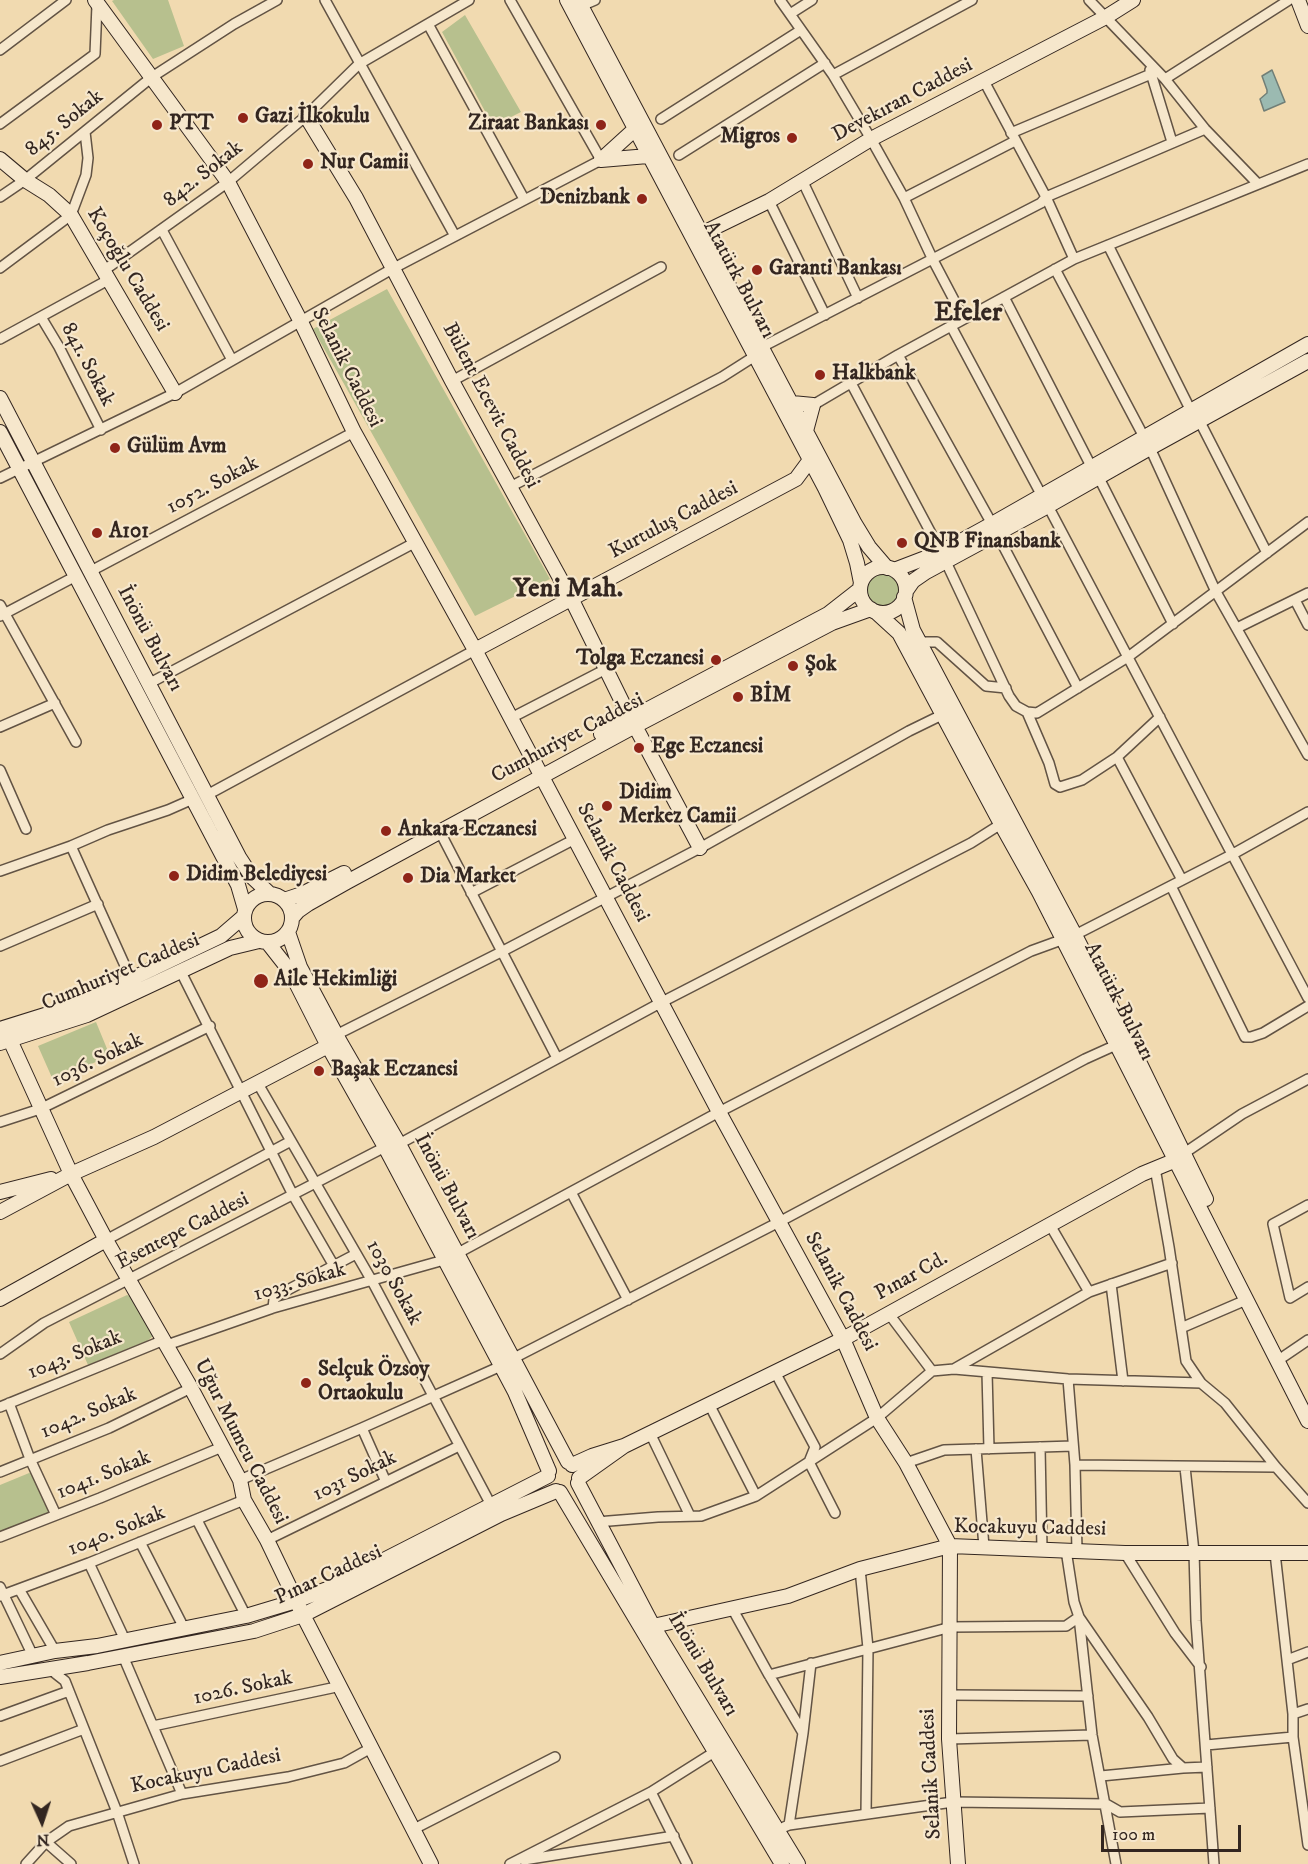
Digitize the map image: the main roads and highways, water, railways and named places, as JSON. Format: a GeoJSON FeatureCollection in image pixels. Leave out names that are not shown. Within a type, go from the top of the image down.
{"type":"FeatureCollection","features":[{"type":"Feature","properties":{"kind":"main road","name":"Atatürk Bulvarı"},"geometry":{"type":"LineString","coordinates":[[567,0],[641,131],[758,352],[850,540],[857,563],[860,586]]}},
{"type":"Feature","properties":{"kind":"main road","name":"Devekıran Caddesi"},"geometry":{"type":"LineString","coordinates":[[696,236],[769,201],[871,139],[1133,0]]}},
{"type":"Feature","properties":{"kind":"main road"},"geometry":{"type":"LineString","coordinates":[[1298,0],[1308,26]]}},
{"type":"Feature","properties":{"kind":"main road","name":"Selanik Caddesi"},"geometry":{"type":"LineString","coordinates":[[96,2],[228,182],[301,322],[354,432],[475,650],[719,1113],[843,1339],[877,1418],[906,1463],[950,1546],[949,1739],[958,1864]]}},
{"type":"Feature","properties":{"kind":"main road","name":"Atatürk Bulvarı"},"geometry":{"type":"LineString","coordinates":[[580,3],[641,131],[648,156],[696,236]]}},
{"type":"Feature","properties":{"kind":"main road","name":"Bülent Ecevit Caddesi"},"geometry":{"type":"LineString","coordinates":[[306,117],[356,198],[452,381],[572,600],[700,848]]}},
{"type":"Feature","properties":{"kind":"main road"},"geometry":{"type":"LineString","coordinates":[[641,131],[601,159],[648,156]]}},
{"type":"Feature","properties":{"kind":"main road","name":"Koçoğlu Caddesi"},"geometry":{"type":"LineString","coordinates":[[0,159],[25,180],[49,195],[71,215],[175,393]]}},
{"type":"Feature","properties":{"kind":"main road"},"geometry":{"type":"LineString","coordinates":[[1195,416],[1308,344]]}},
{"type":"Feature","properties":{"kind":"main road","name":"Atatürk Bulvarı"},"geometry":{"type":"LineString","coordinates":[[758,352],[792,404],[869,547],[891,569]]}},
{"type":"Feature","properties":{"kind":"main road"},"geometry":{"type":"LineString","coordinates":[[944,557],[868,572],[860,586],[862,601],[874,611],[893,610],[913,581],[944,557],[1195,416],[1308,361]]}},
{"type":"Feature","properties":{"kind":"main road","name":"İnönü Bulvarı"},"geometry":{"type":"LineString","coordinates":[[0,398],[34,461],[83,574],[193,799],[238,885],[244,913]]}},
{"type":"Feature","properties":{"kind":"main road"},"geometry":{"type":"LineString","coordinates":[[792,404],[813,405],[806,431]]}},
{"type":"Feature","properties":{"kind":"main road","name":"İnönü Bulvarı"},"geometry":{"type":"LineString","coordinates":[[0,432],[148,684],[239,857],[252,877],[270,894]]}},
{"type":"Feature","properties":{"kind":"main road"},"geometry":{"type":"LineString","coordinates":[[810,460],[796,479],[822,484]]}},
{"type":"Feature","properties":{"kind":"main road","name":"Kurtuluş Caddesi"},"geometry":{"type":"LineString","coordinates":[[475,650],[796,479]]}},
{"type":"Feature","properties":{"kind":"main road"},"geometry":{"type":"LineString","coordinates":[[891,569],[903,579],[905,594]]}},
{"type":"Feature","properties":{"kind":"main road","name":"Cumhuriyet Caddesi"},"geometry":{"type":"LineString","coordinates":[[284,900],[302,894],[340,875],[633,722],[828,614],[860,586]]}},
{"type":"Feature","properties":{"kind":"main road","name":"Atatürk Bulvarı"},"geometry":{"type":"LineString","coordinates":[[905,594],[909,620],[948,712],[1000,824],[1039,892],[1069,938],[1116,1045],[1180,1157],[1308,1405]]}},
{"type":"Feature","properties":{"kind":"main road","name":"Atatürk Bulvarı"},"geometry":{"type":"LineString","coordinates":[[874,611],[899,633],[948,712],[1069,938],[1127,1037],[1246,1300],[1308,1421]]}},
{"type":"Feature","properties":{"kind":"main road","name":"Cumhuriyet Caddesi"},"geometry":{"type":"LineString","coordinates":[[633,722],[832,622],[874,611]]}},
{"type":"Feature","properties":{"kind":"main road","name":"Cumhuriyet Caddesi"},"geometry":{"type":"LineString","coordinates":[[290,925],[298,911],[337,887],[440,832],[540,772]]}},
{"type":"Feature","properties":{"kind":"main road"},"geometry":{"type":"LineString","coordinates":[[270,894],[284,900],[291,911],[290,925],[276,941],[264,942],[247,932],[244,913],[252,899],[270,894]]}},
{"type":"Feature","properties":{"kind":"main road","name":"Cumhuriyet Caddesi"},"geometry":{"type":"LineString","coordinates":[[0,1029],[77,1005],[221,936],[244,913]]}},
{"type":"Feature","properties":{"kind":"main road","name":"İnönü Bulvarı"},"geometry":{"type":"LineString","coordinates":[[290,925],[300,967],[332,1040],[385,1147],[515,1392],[548,1474]]}},
{"type":"Feature","properties":{"kind":"main road","name":"İnönü Bulvarı"},"geometry":{"type":"LineString","coordinates":[[264,942],[290,971],[399,1144],[570,1464]]}},
{"type":"Feature","properties":{"kind":"main road","name":"Cumhuriyet Caddesi"},"geometry":{"type":"LineString","coordinates":[[5,1042],[87,1015],[230,948],[264,942]]}},
{"type":"Feature","properties":{"kind":"main road"},"geometry":{"type":"LineString","coordinates":[[0,1212],[71,1174],[154,1137],[332,1040]]}},
{"type":"Feature","properties":{"kind":"main road","name":"Uğur Mumcu Caddesi"},"geometry":{"type":"LineString","coordinates":[[5,1042],[106,1240],[191,1388],[240,1480],[244,1500],[267,1540],[303,1616],[431,1864]]}},
{"type":"Feature","properties":{"kind":"main road"},"geometry":{"type":"LineString","coordinates":[[385,1147],[399,1144]]}},
{"type":"Feature","properties":{"kind":"main road","name":"Pınar Cd."},"geometry":{"type":"LineString","coordinates":[[624,1446],[843,1339],[1155,1168],[1180,1157]]}},
{"type":"Feature","properties":{"kind":"main road"},"geometry":{"type":"LineString","coordinates":[[0,1192],[71,1174]]}},
{"type":"Feature","properties":{"kind":"main road"},"geometry":{"type":"LineString","coordinates":[[0,1299],[106,1240]]}},
{"type":"Feature","properties":{"kind":"main road"},"geometry":{"type":"LineString","coordinates":[[444,1260],[458,1253]]}},
{"type":"Feature","properties":{"kind":"main road"},"geometry":{"type":"LineString","coordinates":[[624,1446],[578,1481],[570,1491],[558,1492],[550,1485],[548,1474],[554,1464],[570,1464],[624,1446]]}},
{"type":"Feature","properties":{"kind":"main road"},"geometry":{"type":"LineString","coordinates":[[570,1464],[576,1468],[578,1481]]}},
{"type":"Feature","properties":{"kind":"main road","name":"Pınar Caddesi"},"geometry":{"type":"LineString","coordinates":[[0,1663],[246,1616],[296,1601],[327,1589],[548,1474]]}},
{"type":"Feature","properties":{"kind":"main road","name":"İnönü Bulvarı"},"geometry":{"type":"LineString","coordinates":[[578,1481],[597,1522],[653,1626],[783,1828],[798,1864]]}},
{"type":"Feature","properties":{"kind":"main road","name":"İnönü Bulvarı"},"geometry":{"type":"LineString","coordinates":[[558,1492],[782,1864]]}},
{"type":"Feature","properties":{"kind":"main road","name":"Pınar Caddesi"},"geometry":{"type":"LineString","coordinates":[[0,1677],[51,1670],[254,1631],[303,1616],[501,1514],[558,1492]]}},
{"type":"Feature","properties":{"kind":"main road","name":"Kocakuyu Caddesi"},"geometry":{"type":"LineString","coordinates":[[653,1626],[788,1596],[860,1569],[950,1546],[1125,1553],[1308,1553]]}},
{"type":"Feature","properties":{"kind":"main road"},"geometry":{"type":"LineString","coordinates":[[33,1656],[51,1670],[55,1651]]}},
{"type":"Feature","properties":{"kind":"water"},"geometry":{"type":"Polygon","coordinates":[[[1272,70],[1285,102],[1264,111],[1260,99],[1267,93],[1267,90],[1262,76],[1272,70]]]}},
{"type":"Feature","properties":{"kind":"place","name":"Gazi İlkokulu"},"geometry":{"type":"Point","coordinates":[243,118]}},
{"type":"Feature","properties":{"kind":"place","name":"PTT"},"geometry":{"type":"Point","coordinates":[157,125]}},
{"type":"Feature","properties":{"kind":"place","name":"Ziraat Bankası"},"geometry":{"type":"Point","coordinates":[601,125]}},
{"type":"Feature","properties":{"kind":"place","name":"Migros"},"geometry":{"type":"Point","coordinates":[792,138]}},
{"type":"Feature","properties":{"kind":"place","name":"Nur Camii"},"geometry":{"type":"Point","coordinates":[308,164]}},
{"type":"Feature","properties":{"kind":"place","name":"Denizbank"},"geometry":{"type":"Point","coordinates":[642,199]}},
{"type":"Feature","properties":{"kind":"place","name":"Garanti Bankası"},"geometry":{"type":"Point","coordinates":[757,270]}},
{"type":"Feature","properties":{"kind":"place","name":"Halkbank"},"geometry":{"type":"Point","coordinates":[820,375]}},
{"type":"Feature","properties":{"kind":"place","name":"Gülüm Avm"},"geometry":{"type":"Point","coordinates":[115,448]}},
{"type":"Feature","properties":{"kind":"place","name":"A101"},"geometry":{"type":"Point","coordinates":[97,533]}},
{"type":"Feature","properties":{"kind":"place","name":"QNB Finansbank"},"geometry":{"type":"Point","coordinates":[902,543]}},
{"type":"Feature","properties":{"kind":"place","name":"Tolga Eczanesi"},"geometry":{"type":"Point","coordinates":[716,660]}},
{"type":"Feature","properties":{"kind":"place","name":"Şok"},"geometry":{"type":"Point","coordinates":[793,666]}},
{"type":"Feature","properties":{"kind":"place","name":"BİM"},"geometry":{"type":"Point","coordinates":[738,697]}},
{"type":"Feature","properties":{"kind":"place","name":"Ege Eczanesi"},"geometry":{"type":"Point","coordinates":[639,748]}},
{"type":"Feature","properties":{"kind":"place","name":"Didim Merkez Camii"},"geometry":{"type":"Point","coordinates":[607,806]}},
{"type":"Feature","properties":{"kind":"place","name":"Ankara Eczanesi"},"geometry":{"type":"Point","coordinates":[386,831]}},
{"type":"Feature","properties":{"kind":"place","name":"Didim Belediyesi"},"geometry":{"type":"Point","coordinates":[174,876]}},
{"type":"Feature","properties":{"kind":"place","name":"Dia Market"},"geometry":{"type":"Point","coordinates":[408,878]}},
{"type":"Feature","properties":{"kind":"place","name":"Aile Hekimliği"},"geometry":{"type":"Point","coordinates":[261,981]}},
{"type":"Feature","properties":{"kind":"place","name":"Başak Eczanesi"},"geometry":{"type":"Point","coordinates":[319,1071]}},
{"type":"Feature","properties":{"kind":"place","name":"Selçuk Özsoy Ortaokulu"},"geometry":{"type":"Point","coordinates":[306,1383]}},
{"type":"Feature","properties":{"kind":"district","name":"Efeler"},"geometry":{"type":"Point","coordinates":[968,314]}},
{"type":"Feature","properties":{"kind":"district","name":"Yeni Mah."},"geometry":{"type":"Point","coordinates":[568,590]}}]}
